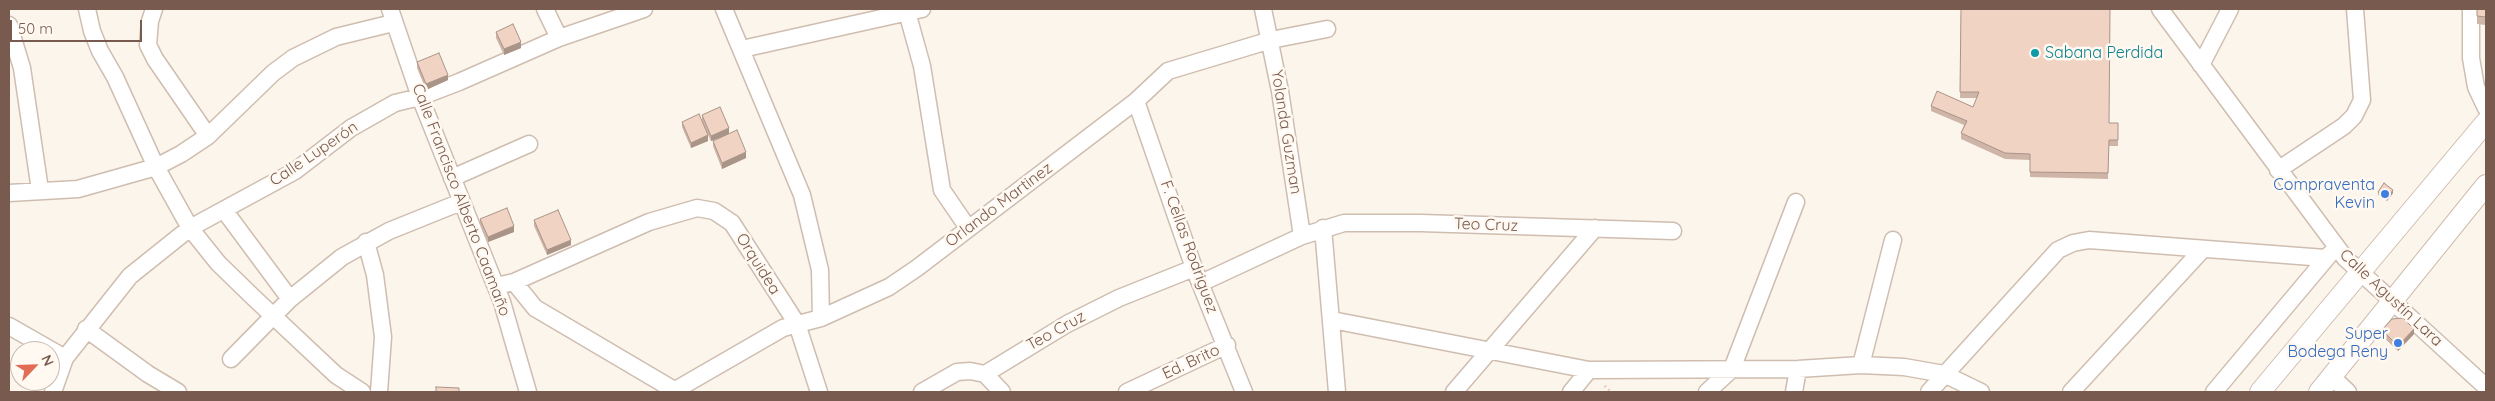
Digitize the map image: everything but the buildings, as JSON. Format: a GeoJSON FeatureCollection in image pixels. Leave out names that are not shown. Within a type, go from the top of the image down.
{"type":"FeatureCollection","features":[{"type":"Feature","properties":{"kind":"street"},"geometry":{"type":"LineString","coordinates":[[87,9],[92,31],[100,51],[115,77],[156,167],[190,228],[218,262],[272,316],[336,375],[362,392]]}},
{"type":"Feature","properties":{"kind":"street"},"geometry":{"type":"LineString","coordinates":[[154,9],[150,21],[148,45],[154,59],[208,136]]}},
{"type":"Feature","properties":{"kind":"street"},"geometry":{"type":"LineString","coordinates":[[545,9],[559,38]]}},
{"type":"Feature","properties":{"kind":"street"},"geometry":{"type":"LineString","coordinates":[[724,9],[802,195],[820,270],[821,318]]}},
{"type":"Feature","properties":{"kind":"street","name":"Yolanda Guzman"},"geometry":{"type":"LineString","coordinates":[[1262,9],[1271,40],[1302,236]]}},
{"type":"Feature","properties":{"kind":"street"},"geometry":{"type":"LineString","coordinates":[[2201,65],[2230,9]]}},
{"type":"Feature","properties":{"kind":"street"},"geometry":{"type":"LineString","coordinates":[[2278,170],[2344,126],[2354,116],[2362,100],[2354,9]]}},
{"type":"Feature","properties":{"kind":"street"},"geometry":{"type":"LineString","coordinates":[[2471,9],[2473,68],[2476,87],[2486,108]]}},
{"type":"Feature","properties":{"kind":"street","name":"Calle Luperón"},"geometry":{"type":"LineString","coordinates":[[53,392],[65,358],[86,329],[130,276],[190,228],[295,171],[372,114],[395,103],[420,97],[459,82],[559,38],[633,10]]}},
{"type":"Feature","properties":{"kind":"street"},"geometry":{"type":"LineString","coordinates":[[742,49],[861,15],[915,10],[942,190],[968,228]]}},
{"type":"Feature","properties":{"kind":"street","name":"Calle Agustín Lara"},"geometry":{"type":"LineString","coordinates":[[2163,11],[2278,170],[2331,252],[2362,272],[2486,387]]}},
{"type":"Feature","properties":{"kind":"street"},"geometry":{"type":"LineString","coordinates":[[9,193],[78,189],[156,167],[181,154],[208,136],[273,74],[293,58],[336,37],[392,16]]}},
{"type":"Feature","properties":{"kind":"street","name":"Calle Francisco Alberto Caamaño"},"geometry":{"type":"LineString","coordinates":[[392,16],[420,97],[496,286],[513,333],[528,392]]}},
{"type":"Feature","properties":{"kind":"street"},"geometry":{"type":"LineString","coordinates":[[9,25],[15,68],[40,190]]}},
{"type":"Feature","properties":{"kind":"street","name":"Orlando Martinez"},"geometry":{"type":"LineString","coordinates":[[673,391],[771,334],[796,324],[821,318],[889,287],[1136,101],[1174,68],[1271,40],[1327,29]]}},
{"type":"Feature","properties":{"kind":"street","name":"F. Cellas Rodriguez"},"geometry":{"type":"LineString","coordinates":[[1136,101],[1194,268],[1227,345],[1244,392]]}},
{"type":"Feature","properties":{"kind":"street"},"geometry":{"type":"LineString","coordinates":[[2260,392],[2486,122]]}},
{"type":"Feature","properties":{"kind":"street"},"geometry":{"type":"LineString","coordinates":[[452,178],[530,144]]}},
{"type":"Feature","properties":{"kind":"street"},"geometry":{"type":"LineString","coordinates":[[2319,392],[2486,185]]}},
{"type":"Feature","properties":{"kind":"street"},"geometry":{"type":"LineString","coordinates":[[230,359],[272,316],[317,275],[366,242],[461,202]]}},
{"type":"Feature","properties":{"kind":"street"},"geometry":{"type":"LineString","coordinates":[[1707,392],[1732,369],[1796,202]]}},
{"type":"Feature","properties":{"kind":"street","name":"Orquidea"},"geometry":{"type":"LineString","coordinates":[[514,282],[649,222],[697,208],[714,211],[732,223],[796,324],[819,392]]}},
{"type":"Feature","properties":{"kind":"street"},"geometry":{"type":"LineString","coordinates":[[224,210],[290,299]]}},
{"type":"Feature","properties":{"kind":"street","name":"Teo Cruz"},"geometry":{"type":"LineString","coordinates":[[1302,236],[1323,228],[1354,222],[1673,231]]}},
{"type":"Feature","properties":{"kind":"street"},"geometry":{"type":"LineString","coordinates":[[1323,228],[1337,392]]}},
{"type":"Feature","properties":{"kind":"street"},"geometry":{"type":"LineString","coordinates":[[1454,392],[1595,228]]}},
{"type":"Feature","properties":{"kind":"street"},"geometry":{"type":"LineString","coordinates":[[1201,283],[1302,236]]}},
{"type":"Feature","properties":{"kind":"street"},"geometry":{"type":"LineString","coordinates":[[1861,365],[1893,240]]}},
{"type":"Feature","properties":{"kind":"street"},"geometry":{"type":"LineString","coordinates":[[1930,392],[1944,374],[2058,250],[2073,243],[2089,240],[2203,249],[2331,252]]}},
{"type":"Feature","properties":{"kind":"street"},"geometry":{"type":"LineString","coordinates":[[366,242],[375,275],[383,337],[379,392]]}},
{"type":"Feature","properties":{"kind":"street"},"geometry":{"type":"LineString","coordinates":[[2071,392],[2203,249]]}},
{"type":"Feature","properties":{"kind":"street"},"geometry":{"type":"LineString","coordinates":[[2214,392],[2331,252]]}},
{"type":"Feature","properties":{"kind":"street","name":"Teo Cruz"},"geometry":{"type":"LineString","coordinates":[[986,374],[1067,324],[1119,298],[1194,268]]}},
{"type":"Feature","properties":{"kind":"street"},"geometry":{"type":"LineString","coordinates":[[496,286],[514,282],[535,308],[673,391]]}},
{"type":"Feature","properties":{"kind":"street"},"geometry":{"type":"LineString","coordinates":[[1332,320],[1589,370],[1798,369],[1861,365],[1904,367],[1944,374],[1981,392]]}},
{"type":"Feature","properties":{"kind":"street"},"geometry":{"type":"LineString","coordinates":[[9,326],[65,358]]}},
{"type":"Feature","properties":{"kind":"street"},"geometry":{"type":"LineString","coordinates":[[86,329],[178,392]]}},
{"type":"Feature","properties":{"kind":"street","name":"Ed. Brito"},"geometry":{"type":"LineString","coordinates":[[1127,392],[1227,345]]}},
{"type":"Feature","properties":{"kind":"street"},"geometry":{"type":"LineString","coordinates":[[1794,392],[1798,369]]}},
{"type":"Feature","properties":{"kind":"street"},"geometry":{"type":"LineString","coordinates":[[1571,392],[1589,370]]}},
{"type":"Feature","properties":{"kind":"street"},"geometry":{"type":"LineString","coordinates":[[922,392],[958,372],[970,371],[986,374],[1002,392]]}},
{"type":"Feature","properties":{"kind":"street"},"geometry":{"type":"LineString","coordinates":[[2332,377],[2348,392]]}},
{"type":"Feature","properties":{"kind":"place","name":"Sabana Perdida"},"geometry":{"type":"Point","coordinates":[2035,53]}},
{"type":"Feature","properties":{"kind":"place","name":"Compraventa Kevin"},"geometry":{"type":"Point","coordinates":[2385,194]}},
{"type":"Feature","properties":{"kind":"place","name":"Super Bodega Reny"},"geometry":{"type":"Point","coordinates":[2398,343]}}]}
